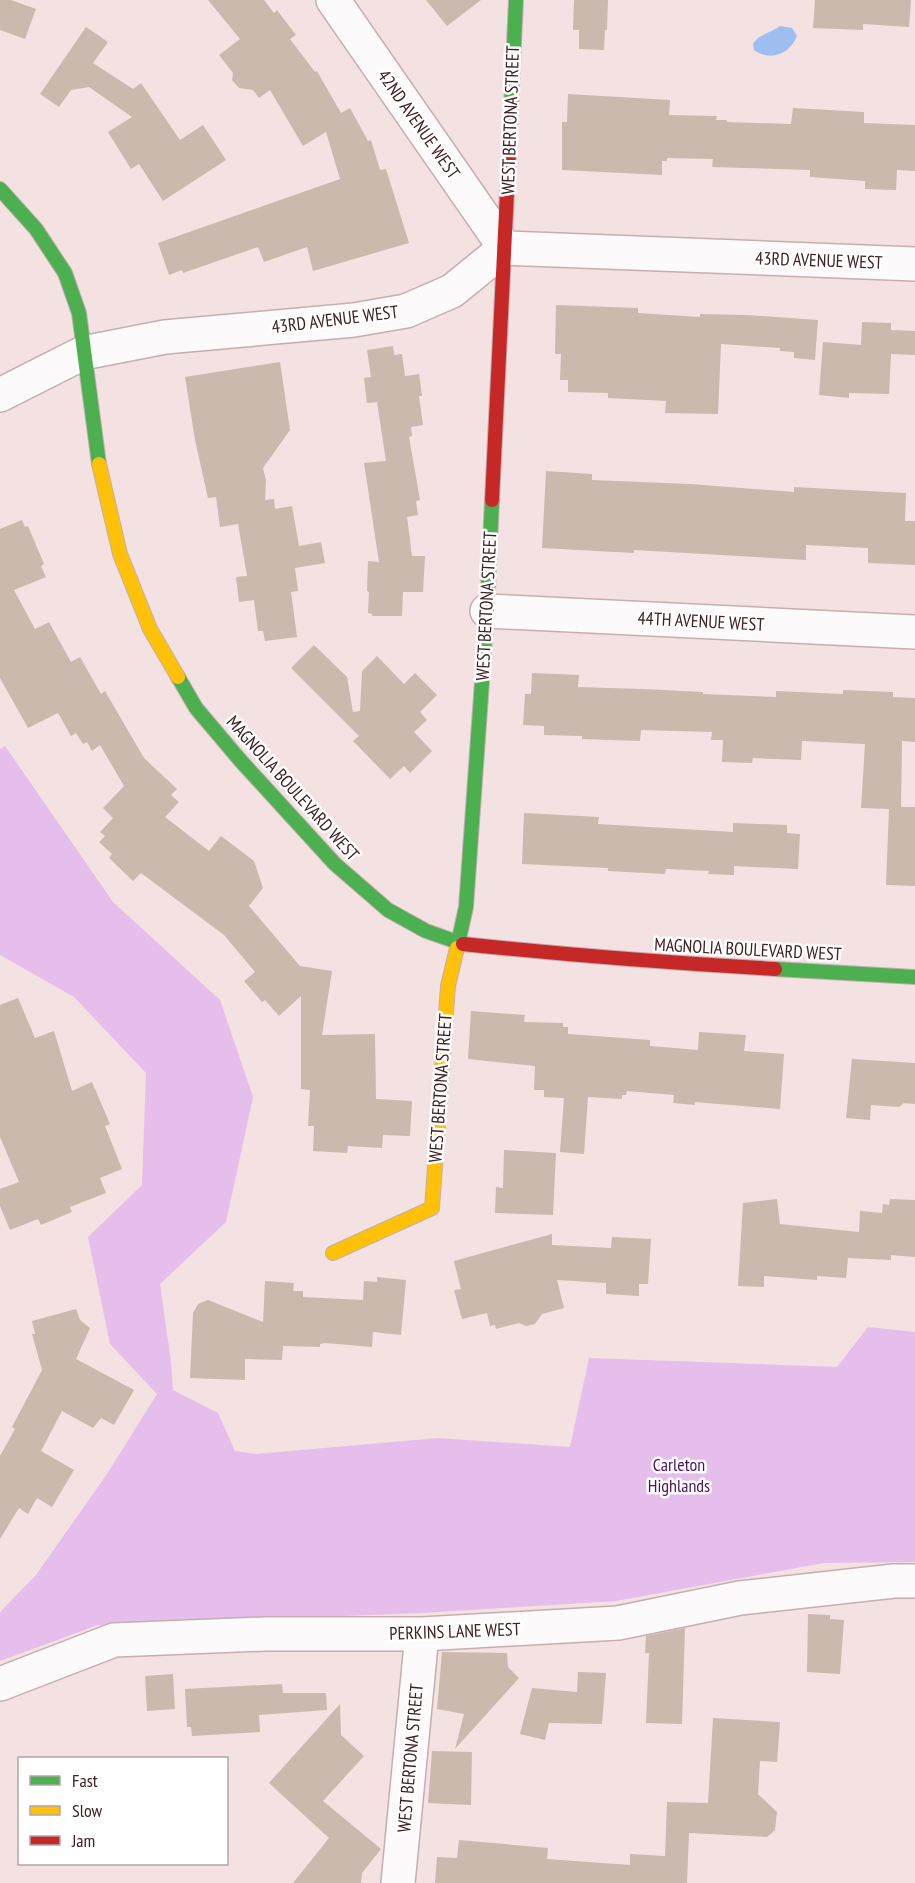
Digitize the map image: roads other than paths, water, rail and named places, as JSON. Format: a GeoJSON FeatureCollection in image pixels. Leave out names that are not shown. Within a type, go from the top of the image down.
{"type":"FeatureCollection","features":[{"type":"Feature","properties":{"kind":"street","name":"42ND AVENUE WEST"},"geometry":{"type":"LineString","coordinates":[[333,0],[505,248]]}},
{"type":"Feature","properties":{"kind":"street","name":"WEST BERTONA STREET"},"geometry":{"type":"LineString","coordinates":[[333,1253],[432,1208],[448,986],[466,908],[487,610],[516,0]]}},
{"type":"Feature","properties":{"kind":"street","name":"MAGNOLIA BOULEVARD WEST"},"geometry":{"type":"LineString","coordinates":[[0,189],[36,229],[65,273],[79,313],[97,454],[120,554],[150,629],[196,708],[240,760],[335,864],[388,910],[426,931],[458,943],[642,961],[915,977]]}},
{"type":"Feature","properties":{"kind":"street","name":"43RD AVENUE WEST"},"geometry":{"type":"LineString","coordinates":[[0,395],[83,353],[165,337],[354,320],[406,311],[452,291],[505,248],[915,264]]}},
{"type":"Feature","properties":{"kind":"street","name":"44TH AVENUE WEST"},"geometry":{"type":"LineString","coordinates":[[487,610],[915,632]]}},
{"type":"Feature","properties":{"kind":"street","name":"PERKINS LANE WEST"},"geometry":{"type":"LineString","coordinates":[[0,1684],[114,1640],[265,1634],[422,1634],[618,1623],[740,1598],[871,1583],[915,1581]]}},
{"type":"Feature","properties":{"kind":"street","name":"WEST BERTONA STREET"},"geometry":{"type":"LineString","coordinates":[[398,1883],[422,1634]]}},
{"type":"Feature","properties":{"kind":"water"},"geometry":{"type":"Polygon","coordinates":[[[780,26],[792,28],[797,36],[785,52],[773,56],[760,54],[754,50],[753,44],[756,41],[780,26]]]}},
{"type":"Feature","properties":{"kind":"park label","name":"Carleton Highlands"},"geometry":{"type":"Point","coordinates":[679,1474]}}]}
